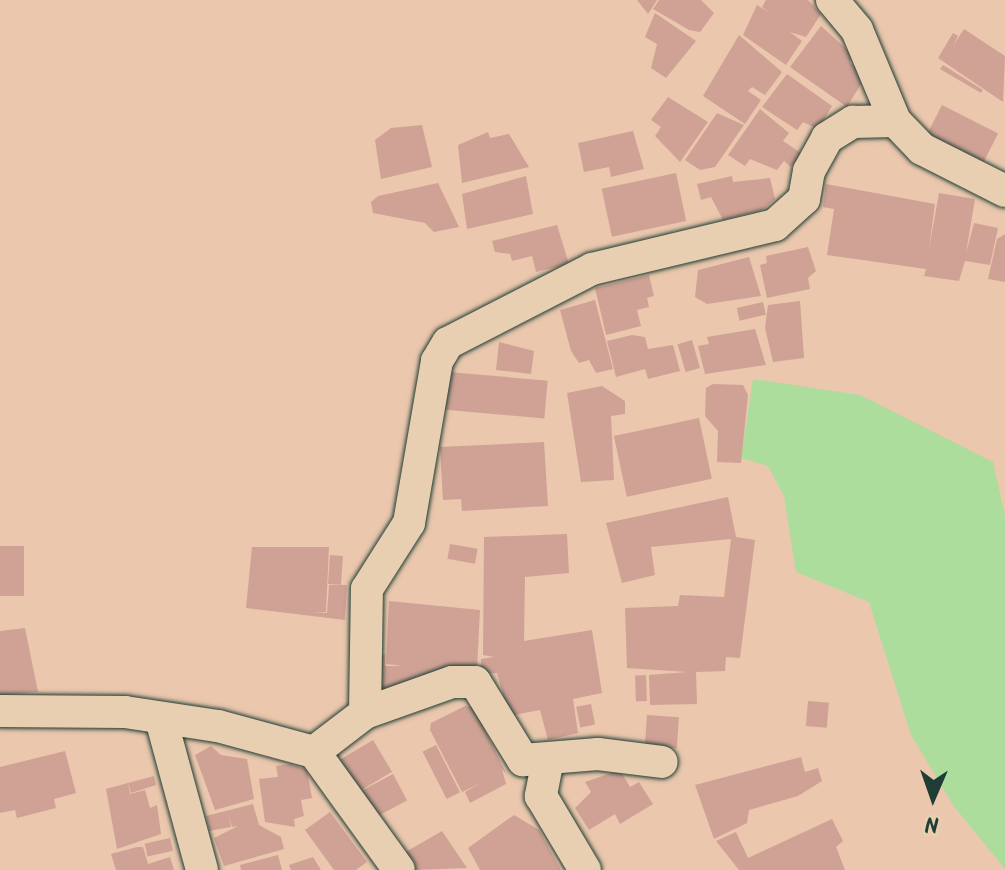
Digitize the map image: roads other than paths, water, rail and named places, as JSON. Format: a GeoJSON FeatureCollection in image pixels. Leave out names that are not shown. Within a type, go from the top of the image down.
{"type":"FeatureCollection","features":[{"type":"Feature","properties":{"kind":"street"},"geometry":{"type":"LineString","coordinates":[[832,0],[857,30],[895,121],[922,149],[1005,191]]}},
{"type":"Feature","properties":{"kind":"street"},"geometry":{"type":"LineString","coordinates":[[365,713],[367,589],[409,523],[437,361],[448,343],[592,269],[775,225],[804,199],[809,171],[827,138],[853,122],[895,121]]}},
{"type":"Feature","properties":{"kind":"street"},"geometry":{"type":"LineString","coordinates":[[314,752],[365,713],[452,682],[475,682],[523,760],[598,754],[662,762]]}},
{"type":"Feature","properties":{"kind":"street"},"geometry":{"type":"LineString","coordinates":[[0,711],[75,707],[218,726],[314,752],[399,870]]}},
{"type":"Feature","properties":{"kind":"street"},"geometry":{"type":"LineString","coordinates":[[161,719],[202,870]]}},
{"type":"Feature","properties":{"kind":"street"},"geometry":{"type":"LineString","coordinates":[[548,759],[541,796],[585,870]]}}]}
